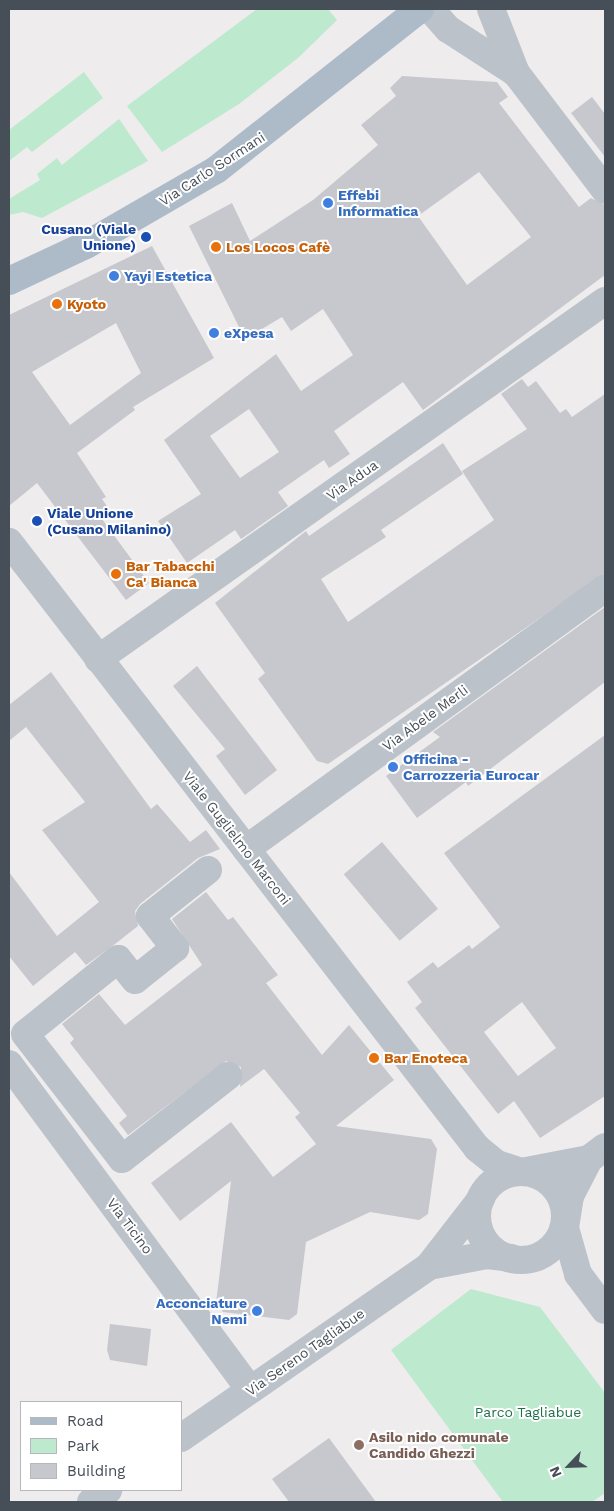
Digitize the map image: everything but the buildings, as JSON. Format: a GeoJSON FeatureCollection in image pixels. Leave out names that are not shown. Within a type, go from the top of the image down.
{"type":"FeatureCollection","features":[{"type":"Feature","properties":{"kind":"main road","name":"Via Carlo Sormani"},"geometry":{"type":"LineString","coordinates":[[9,281],[86,245],[216,170],[420,9]]}},
{"type":"Feature","properties":{"kind":"street"},"geometry":{"type":"LineString","coordinates":[[430,9],[448,29],[516,73]]}},
{"type":"Feature","properties":{"kind":"street"},"geometry":{"type":"LineString","coordinates":[[491,9],[516,73],[605,190]]}},
{"type":"Feature","properties":{"kind":"street","name":"Via Adua"},"geometry":{"type":"LineString","coordinates":[[98,659],[605,301]]}},
{"type":"Feature","properties":{"kind":"street","name":"Viale Guglielmo Marconi"},"geometry":{"type":"LineString","coordinates":[[9,542],[466,1134],[497,1164],[522,1172]]}},
{"type":"Feature","properties":{"kind":"street","name":"Via Abele Merli"},"geometry":{"type":"LineString","coordinates":[[246,849],[605,588]]}},
{"type":"Feature","properties":{"kind":"street"},"geometry":{"type":"LineString","coordinates":[[208,870],[150,916],[175,948],[135,980],[118,959],[25,1034],[122,1159],[228,1076]]}},
{"type":"Feature","properties":{"kind":"street","name":"Via Ticino"},"geometry":{"type":"LineString","coordinates":[[9,1064],[250,1390]]}},
{"type":"Feature","properties":{"kind":"street","name":"Viale Guglielmo Marconi"},"geometry":{"type":"LineString","coordinates":[[466,1134],[480,1183],[479,1203]]}},
{"type":"Feature","properties":{"kind":"street"},"geometry":{"type":"LineString","coordinates":[[578,1274],[515,1258],[484,1239],[479,1203],[495,1181],[522,1172],[597,1153]]}},
{"type":"Feature","properties":{"kind":"street"},"geometry":{"type":"LineString","coordinates":[[515,1258],[547,1251],[558,1238],[564,1219],[597,1153]]}},
{"type":"Feature","properties":{"kind":"street"},"geometry":{"type":"LineString","coordinates":[[522,1172],[541,1177],[555,1188],[578,1274],[605,1310]]}},
{"type":"Feature","properties":{"kind":"street","name":"Via Sereno Tagliabue"},"geometry":{"type":"LineString","coordinates":[[182,1437],[429,1266],[479,1203]]}},
{"type":"Feature","properties":{"kind":"street","name":"Via Sereno Tagliabue"},"geometry":{"type":"LineString","coordinates":[[429,1266],[487,1255],[515,1258]]}},
{"type":"Feature","properties":{"kind":"street"},"geometry":{"type":"LineString","coordinates":[[91,1502],[107,1491]]}},
{"type":"Feature","properties":{"kind":"green space"},"geometry":{"type":"Polygon","coordinates":[[[257,9],[328,9],[337,20],[298,58],[239,104],[162,152],[127,106],[257,9]]]}},
{"type":"Feature","properties":{"kind":"green space"},"geometry":{"type":"Polygon","coordinates":[[[84,72],[103,98],[32,152],[27,147],[9,161],[9,130],[84,72]]]}},
{"type":"Feature","properties":{"kind":"green space"},"geometry":{"type":"Polygon","coordinates":[[[119,119],[148,161],[42,218],[23,212],[9,215],[9,199],[40,180],[37,174],[57,158],[62,165],[119,119]]]}},
{"type":"Feature","properties":{"kind":"green space","name":"Parco Tagliabue"},"geometry":{"type":"Polygon","coordinates":[[[471,1289],[540,1307],[605,1393],[605,1493],[592,1502],[503,1502],[391,1350],[471,1289]]]}},
{"type":"Feature","properties":{"kind":"place","name":"Effebi Informatica"},"geometry":{"type":"Point","coordinates":[328,203]}},
{"type":"Feature","properties":{"kind":"place","name":"Cusano (Viale Unione)"},"geometry":{"type":"Point","coordinates":[146,237]}},
{"type":"Feature","properties":{"kind":"place","name":"Los Locos Cafè"},"geometry":{"type":"Point","coordinates":[216,247]}},
{"type":"Feature","properties":{"kind":"place","name":"Yayi Estetica"},"geometry":{"type":"Point","coordinates":[114,276]}},
{"type":"Feature","properties":{"kind":"place","name":"Kyoto"},"geometry":{"type":"Point","coordinates":[57,304]}},
{"type":"Feature","properties":{"kind":"place","name":"eXpesa"},"geometry":{"type":"Point","coordinates":[214,333]}},
{"type":"Feature","properties":{"kind":"place","name":"Viale Unione (Cusano Milanino)"},"geometry":{"type":"Point","coordinates":[37,521]}},
{"type":"Feature","properties":{"kind":"place","name":"Bar Tabacchi Ca' Bianca"},"geometry":{"type":"Point","coordinates":[116,574]}},
{"type":"Feature","properties":{"kind":"place","name":"Officina - Carrozzeria Eurocar"},"geometry":{"type":"Point","coordinates":[393,767]}},
{"type":"Feature","properties":{"kind":"place","name":"Bar Enoteca"},"geometry":{"type":"Point","coordinates":[374,1058]}},
{"type":"Feature","properties":{"kind":"place","name":"Acconciature Nemi"},"geometry":{"type":"Point","coordinates":[257,1311]}},
{"type":"Feature","properties":{"kind":"place","name":"Asilo nido comunale Candido Ghezzi"},"geometry":{"type":"Point","coordinates":[359,1445]}}]}
